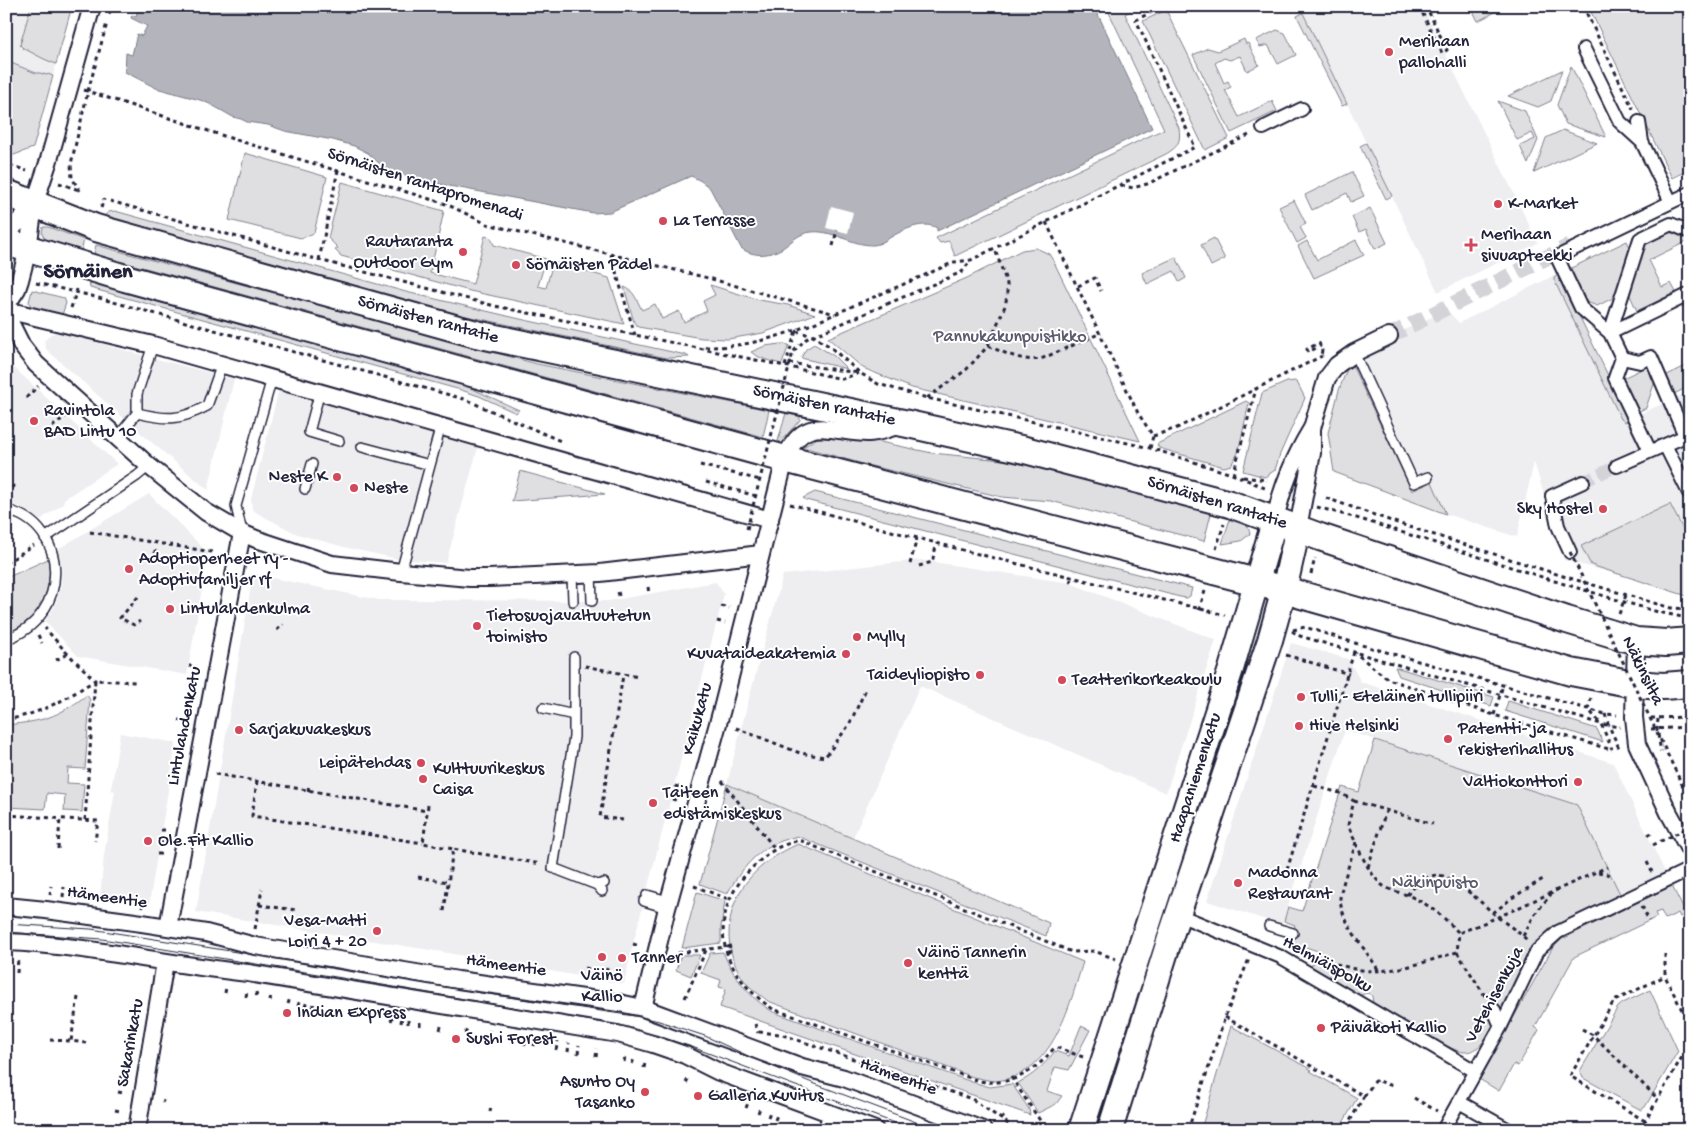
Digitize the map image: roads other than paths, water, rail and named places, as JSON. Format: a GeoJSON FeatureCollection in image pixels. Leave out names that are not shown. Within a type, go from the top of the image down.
{"type":"FeatureCollection","features":[{"type":"Feature","properties":{"kind":"main road","name":"Sörnäisten rantatie"},"geometry":{"type":"LineString","coordinates":[[6,193],[104,231],[476,334],[1025,450],[1230,504],[1567,620],[1636,641],[1666,643],[1690,641]]}},
{"type":"Feature","properties":{"kind":"main road"},"geometry":{"type":"LineString","coordinates":[[17,246],[125,278],[785,459],[1256,582],[1571,672],[1634,684],[1663,686],[1690,684]]}},
{"type":"Feature","properties":{"kind":"main road","name":"Haapaniemenkatu"},"geometry":{"type":"LineString","coordinates":[[1110,1130],[1166,911],[1256,582],[1286,524]]}},
{"type":"Feature","properties":{"kind":"main road","name":"Haapaniemenkatu"},"geometry":{"type":"LineString","coordinates":[[1081,1130],[1270,640],[1284,590],[1286,524]]}},
{"type":"Feature","properties":{"kind":"street"},"geometry":{"type":"LineString","coordinates":[[6,306],[17,289],[20,280],[17,246],[43,177],[92,6]]}},
{"type":"Feature","properties":{"kind":"street"},"geometry":{"type":"LineString","coordinates":[[1584,49],[1620,122],[1642,142]]}},
{"type":"Feature","properties":{"kind":"street"},"geometry":{"type":"LineString","coordinates":[[1263,128],[1302,109]]}},
{"type":"Feature","properties":{"kind":"street"},"geometry":{"type":"LineString","coordinates":[[1639,122],[1642,142],[1671,202]]}},
{"type":"Feature","properties":{"kind":"street"},"geometry":{"type":"LineString","coordinates":[[1650,452],[1615,378],[1622,358],[1610,333],[1581,308],[1557,257],[1690,193]]}},
{"type":"Feature","properties":{"kind":"street"},"geometry":{"type":"LineString","coordinates":[[6,235],[34,205]]}},
{"type":"Feature","properties":{"kind":"street"},"geometry":{"type":"LineString","coordinates":[[1610,333],[1640,239],[1670,224],[1690,232]]}},
{"type":"Feature","properties":{"kind":"street"},"geometry":{"type":"LineString","coordinates":[[1610,333],[1690,294]]}},
{"type":"Feature","properties":{"kind":"street"},"geometry":{"type":"LineString","coordinates":[[6,310],[153,345],[441,425],[677,495],[770,520]]}},
{"type":"Feature","properties":{"kind":"street"},"geometry":{"type":"LineString","coordinates":[[6,314],[22,346],[36,364],[149,466],[206,512],[256,539],[332,564],[470,578],[591,574],[761,554]]}},
{"type":"Feature","properties":{"kind":"street","name":"Haapaniemenkatu"},"geometry":{"type":"LineString","coordinates":[[1286,524],[1286,480],[1298,451],[1312,428],[1327,378],[1337,365],[1354,353],[1389,336]]}},
{"type":"Feature","properties":{"kind":"street"},"geometry":{"type":"LineString","coordinates":[[1617,466],[1688,435],[1651,358],[1640,362],[1622,358]]}},
{"type":"Feature","properties":{"kind":"street","name":"Kaikukatu"},"geometry":{"type":"LineString","coordinates":[[643,1008],[653,960],[722,709],[785,459],[790,446],[802,434],[814,429],[826,427],[869,433],[908,424]]}},
{"type":"Feature","properties":{"kind":"street","name":"Haapaniemenkatu"},"geometry":{"type":"LineString","coordinates":[[1286,524],[1312,453],[1312,428]]}},
{"type":"Feature","properties":{"kind":"street"},"geometry":{"type":"LineString","coordinates":[[1665,444],[1689,493]]}},
{"type":"Feature","properties":{"kind":"street"},"geometry":{"type":"LineString","coordinates":[[1570,552],[1558,526],[1552,496],[1582,482]]}},
{"type":"Feature","properties":{"kind":"street","name":"Lintulahdenkatu"},"geometry":{"type":"LineString","coordinates":[[168,927],[242,533]]}},
{"type":"Feature","properties":{"kind":"street"},"geometry":{"type":"LineString","coordinates":[[1636,641],[1634,729],[1637,744],[1656,788],[1690,851]]}},
{"type":"Feature","properties":{"kind":"street","name":"Vetehisenkuja"},"geometry":{"type":"LineString","coordinates":[[1446,1124],[1501,1026],[1538,951],[1558,932],[1690,869]]}},
{"type":"Feature","properties":{"kind":"street","name":"Hämeentie"},"geometry":{"type":"LineString","coordinates":[[6,906],[90,915],[206,933],[255,946],[643,1008],[793,1064],[844,1078],[991,1126]]}},
{"type":"Feature","properties":{"kind":"street","name":"Helmiäispolku"},"geometry":{"type":"LineString","coordinates":[[1166,911],[1294,964],[1475,1071]]}},
{"type":"Feature","properties":{"kind":"street"},"geometry":{"type":"LineString","coordinates":[[6,942],[46,944],[267,976],[618,1034],[685,1055],[719,1072],[875,1130]]}},
{"type":"Feature","properties":{"kind":"street","name":"Sakarinkatu"},"geometry":{"type":"LineString","coordinates":[[136,1130],[165,962]]}},
{"type":"Feature","properties":{"kind":"street"},"geometry":{"type":"LineString","coordinates":[[1494,1010],[1501,1026]]}},
{"type":"Feature","properties":{"kind":"street"},"geometry":{"type":"LineString","coordinates":[[1459,1102],[1509,1130]]}},
{"type":"Feature","properties":{"kind":"street"},"geometry":{"type":"LineString","coordinates":[[827,1130],[831,1114]]}},
{"type":"Feature","properties":{"kind":"lane"},"geometry":{"type":"LineString","coordinates":[[117,438],[137,413],[137,394],[153,345]]}},
{"type":"Feature","properties":{"kind":"lane"},"geometry":{"type":"LineString","coordinates":[[1354,353],[1414,483],[1428,477]]}},
{"type":"Feature","properties":{"kind":"lane"},"geometry":{"type":"LineString","coordinates":[[137,413],[162,419],[189,415],[207,406],[222,364]]}},
{"type":"Feature","properties":{"kind":"lane"},"geometry":{"type":"LineString","coordinates":[[242,533],[236,506],[272,378]]}},
{"type":"Feature","properties":{"kind":"lane"},"geometry":{"type":"LineString","coordinates":[[320,391],[309,432],[339,440]]}},
{"type":"Feature","properties":{"kind":"lane"},"geometry":{"type":"LineString","coordinates":[[402,572],[441,425]]}},
{"type":"Feature","properties":{"kind":"lane"},"geometry":{"type":"LineString","coordinates":[[362,447],[430,465]]}},
{"type":"Feature","properties":{"kind":"lane"},"geometry":{"type":"LineString","coordinates":[[305,489],[312,464]]}},
{"type":"Feature","properties":{"kind":"lane"},"geometry":{"type":"LineString","coordinates":[[45,538],[149,466]]}},
{"type":"Feature","properties":{"kind":"lane"},"geometry":{"type":"LineString","coordinates":[[6,510],[27,519],[45,538],[54,562],[55,579],[53,592],[47,608],[38,620],[26,630],[6,639]]}},
{"type":"Feature","properties":{"kind":"lane"},"geometry":{"type":"LineString","coordinates":[[591,574],[592,601]]}},
{"type":"Feature","properties":{"kind":"lane"},"geometry":{"type":"LineString","coordinates":[[572,575],[572,601]]}},
{"type":"Feature","properties":{"kind":"lane"},"geometry":{"type":"LineString","coordinates":[[574,657],[574,737],[553,868],[601,886]]}},
{"type":"Feature","properties":{"kind":"lane"},"geometry":{"type":"LineString","coordinates":[[543,708],[574,715]]}},
{"type":"Feature","properties":{"kind":"lane"},"geometry":{"type":"LineString","coordinates":[[646,898],[668,905]]}},
{"type":"Feature","properties":{"kind":"lane"},"geometry":{"type":"LineString","coordinates":[[1268,926],[1293,933]]}},
{"type":"Feature","properties":{"kind":"tunnel"},"geometry":{"type":"LineString","coordinates":[[1389,336],[1570,246]]}},
{"type":"Feature","properties":{"kind":"tunnel"},"geometry":{"type":"LineString","coordinates":[[1583,482],[1617,466]]}},
{"type":"Feature","properties":{"kind":"tram line"},"geometry":{"type":"LineString","coordinates":[[6,924],[91,929],[338,968],[475,992],[641,1017],[705,1036],[810,1082],[937,1130]]}},
{"type":"Feature","properties":{"kind":"tram line"},"geometry":{"type":"LineString","coordinates":[[6,932],[102,939],[627,1027],[692,1047],[913,1130]]}},
{"type":"Feature","properties":{"kind":"place","name":"Merihaan pallohalli"},"geometry":{"type":"Point","coordinates":[1389,52]}},
{"type":"Feature","properties":{"kind":"place","name":"K-Market"},"geometry":{"type":"Point","coordinates":[1498,204]}},
{"type":"Feature","properties":{"kind":"place","name":"La Terrasse"},"geometry":{"type":"Point","coordinates":[663,221]}},
{"type":"Feature","properties":{"kind":"place","name":"Merihaan sivuapteekki"},"geometry":{"type":"Point","coordinates":[1471,245]}},
{"type":"Feature","properties":{"kind":"place","name":"Rautaranta Outdoor Gym"},"geometry":{"type":"Point","coordinates":[463,252]}},
{"type":"Feature","properties":{"kind":"place","name":"Sörnäisten Padel"},"geometry":{"type":"Point","coordinates":[516,265]}},
{"type":"Feature","properties":{"kind":"place","name":"Ravintola BAD Lintu 10"},"geometry":{"type":"Point","coordinates":[34,421]}},
{"type":"Feature","properties":{"kind":"place","name":"Neste K"},"geometry":{"type":"Point","coordinates":[337,477]}},
{"type":"Feature","properties":{"kind":"place","name":"Neste"},"geometry":{"type":"Point","coordinates":[354,488]}},
{"type":"Feature","properties":{"kind":"place","name":"Sky Hostel"},"geometry":{"type":"Point","coordinates":[1603,509]}},
{"type":"Feature","properties":{"kind":"place","name":"Adoptioperheet ry - Adoptivfamiljer rf"},"geometry":{"type":"Point","coordinates":[129,569]}},
{"type":"Feature","properties":{"kind":"place","name":"Lintulahdenkulma"},"geometry":{"type":"Point","coordinates":[170,609]}},
{"type":"Feature","properties":{"kind":"place","name":"Tietosuojavaltuutetun toimisto"},"geometry":{"type":"Point","coordinates":[477,626]}},
{"type":"Feature","properties":{"kind":"place","name":"Mylly"},"geometry":{"type":"Point","coordinates":[857,637]}},
{"type":"Feature","properties":{"kind":"place","name":"Kuvataideakatemia"},"geometry":{"type":"Point","coordinates":[846,654]}},
{"type":"Feature","properties":{"kind":"place","name":"Taideyliopisto"},"geometry":{"type":"Point","coordinates":[980,675]}},
{"type":"Feature","properties":{"kind":"place","name":"Teatterikorkeakoulu"},"geometry":{"type":"Point","coordinates":[1062,680]}},
{"type":"Feature","properties":{"kind":"place","name":"Tulli - Eteläinen tullipiiri"},"geometry":{"type":"Point","coordinates":[1301,697]}},
{"type":"Feature","properties":{"kind":"place","name":"Hive Helsinki"},"geometry":{"type":"Point","coordinates":[1299,726]}},
{"type":"Feature","properties":{"kind":"place","name":"Sarjakuvakeskus"},"geometry":{"type":"Point","coordinates":[239,730]}},
{"type":"Feature","properties":{"kind":"place","name":"Patentti- ja rekisterihallitus"},"geometry":{"type":"Point","coordinates":[1448,739]}},
{"type":"Feature","properties":{"kind":"place","name":"Leipätehdas"},"geometry":{"type":"Point","coordinates":[421,763]}},
{"type":"Feature","properties":{"kind":"place","name":"Kulttuurikeskus Caisa"},"geometry":{"type":"Point","coordinates":[423,779]}},
{"type":"Feature","properties":{"kind":"place","name":"Valtiokonttori"},"geometry":{"type":"Point","coordinates":[1578,782]}},
{"type":"Feature","properties":{"kind":"place","name":"Taiteen edistämiskeskus"},"geometry":{"type":"Point","coordinates":[653,803]}},
{"type":"Feature","properties":{"kind":"place","name":"Ole.Fit Kallio"},"geometry":{"type":"Point","coordinates":[148,841]}},
{"type":"Feature","properties":{"kind":"place","name":"Madonna Restaurant"},"geometry":{"type":"Point","coordinates":[1238,883]}},
{"type":"Feature","properties":{"kind":"place","name":"Vesa-Matti Loiri 4 + 20"},"geometry":{"type":"Point","coordinates":[377,931]}},
{"type":"Feature","properties":{"kind":"place","name":"Väinö Kallio"},"geometry":{"type":"Point","coordinates":[602,957]}},
{"type":"Feature","properties":{"kind":"place","name":"Tanner"},"geometry":{"type":"Point","coordinates":[622,958]}},
{"type":"Feature","properties":{"kind":"place","name":"Väinö Tannerin kenttä"},"geometry":{"type":"Point","coordinates":[908,963]}},
{"type":"Feature","properties":{"kind":"place","name":"Indian Express"},"geometry":{"type":"Point","coordinates":[287,1013]}},
{"type":"Feature","properties":{"kind":"place","name":"Päiväkoti Kallio"},"geometry":{"type":"Point","coordinates":[1321,1028]}},
{"type":"Feature","properties":{"kind":"place","name":"Sushi Forest"},"geometry":{"type":"Point","coordinates":[456,1039]}},
{"type":"Feature","properties":{"kind":"place","name":"Asunto Oy Tasanko"},"geometry":{"type":"Point","coordinates":[645,1092]}},
{"type":"Feature","properties":{"kind":"place","name":"Galleria Kuvitus"},"geometry":{"type":"Point","coordinates":[698,1096]}},
{"type":"Feature","properties":{"kind":"district","name":"Sörnäinen"},"geometry":{"type":"Point","coordinates":[88,273]}},
{"type":"Feature","properties":{"kind":"park label","name":"Pannukakunpuistikko"},"geometry":{"type":"Point","coordinates":[1010,337]}},
{"type":"Feature","properties":{"kind":"park label","name":"Näkinpuisto"},"geometry":{"type":"Point","coordinates":[1435,883]}}]}
